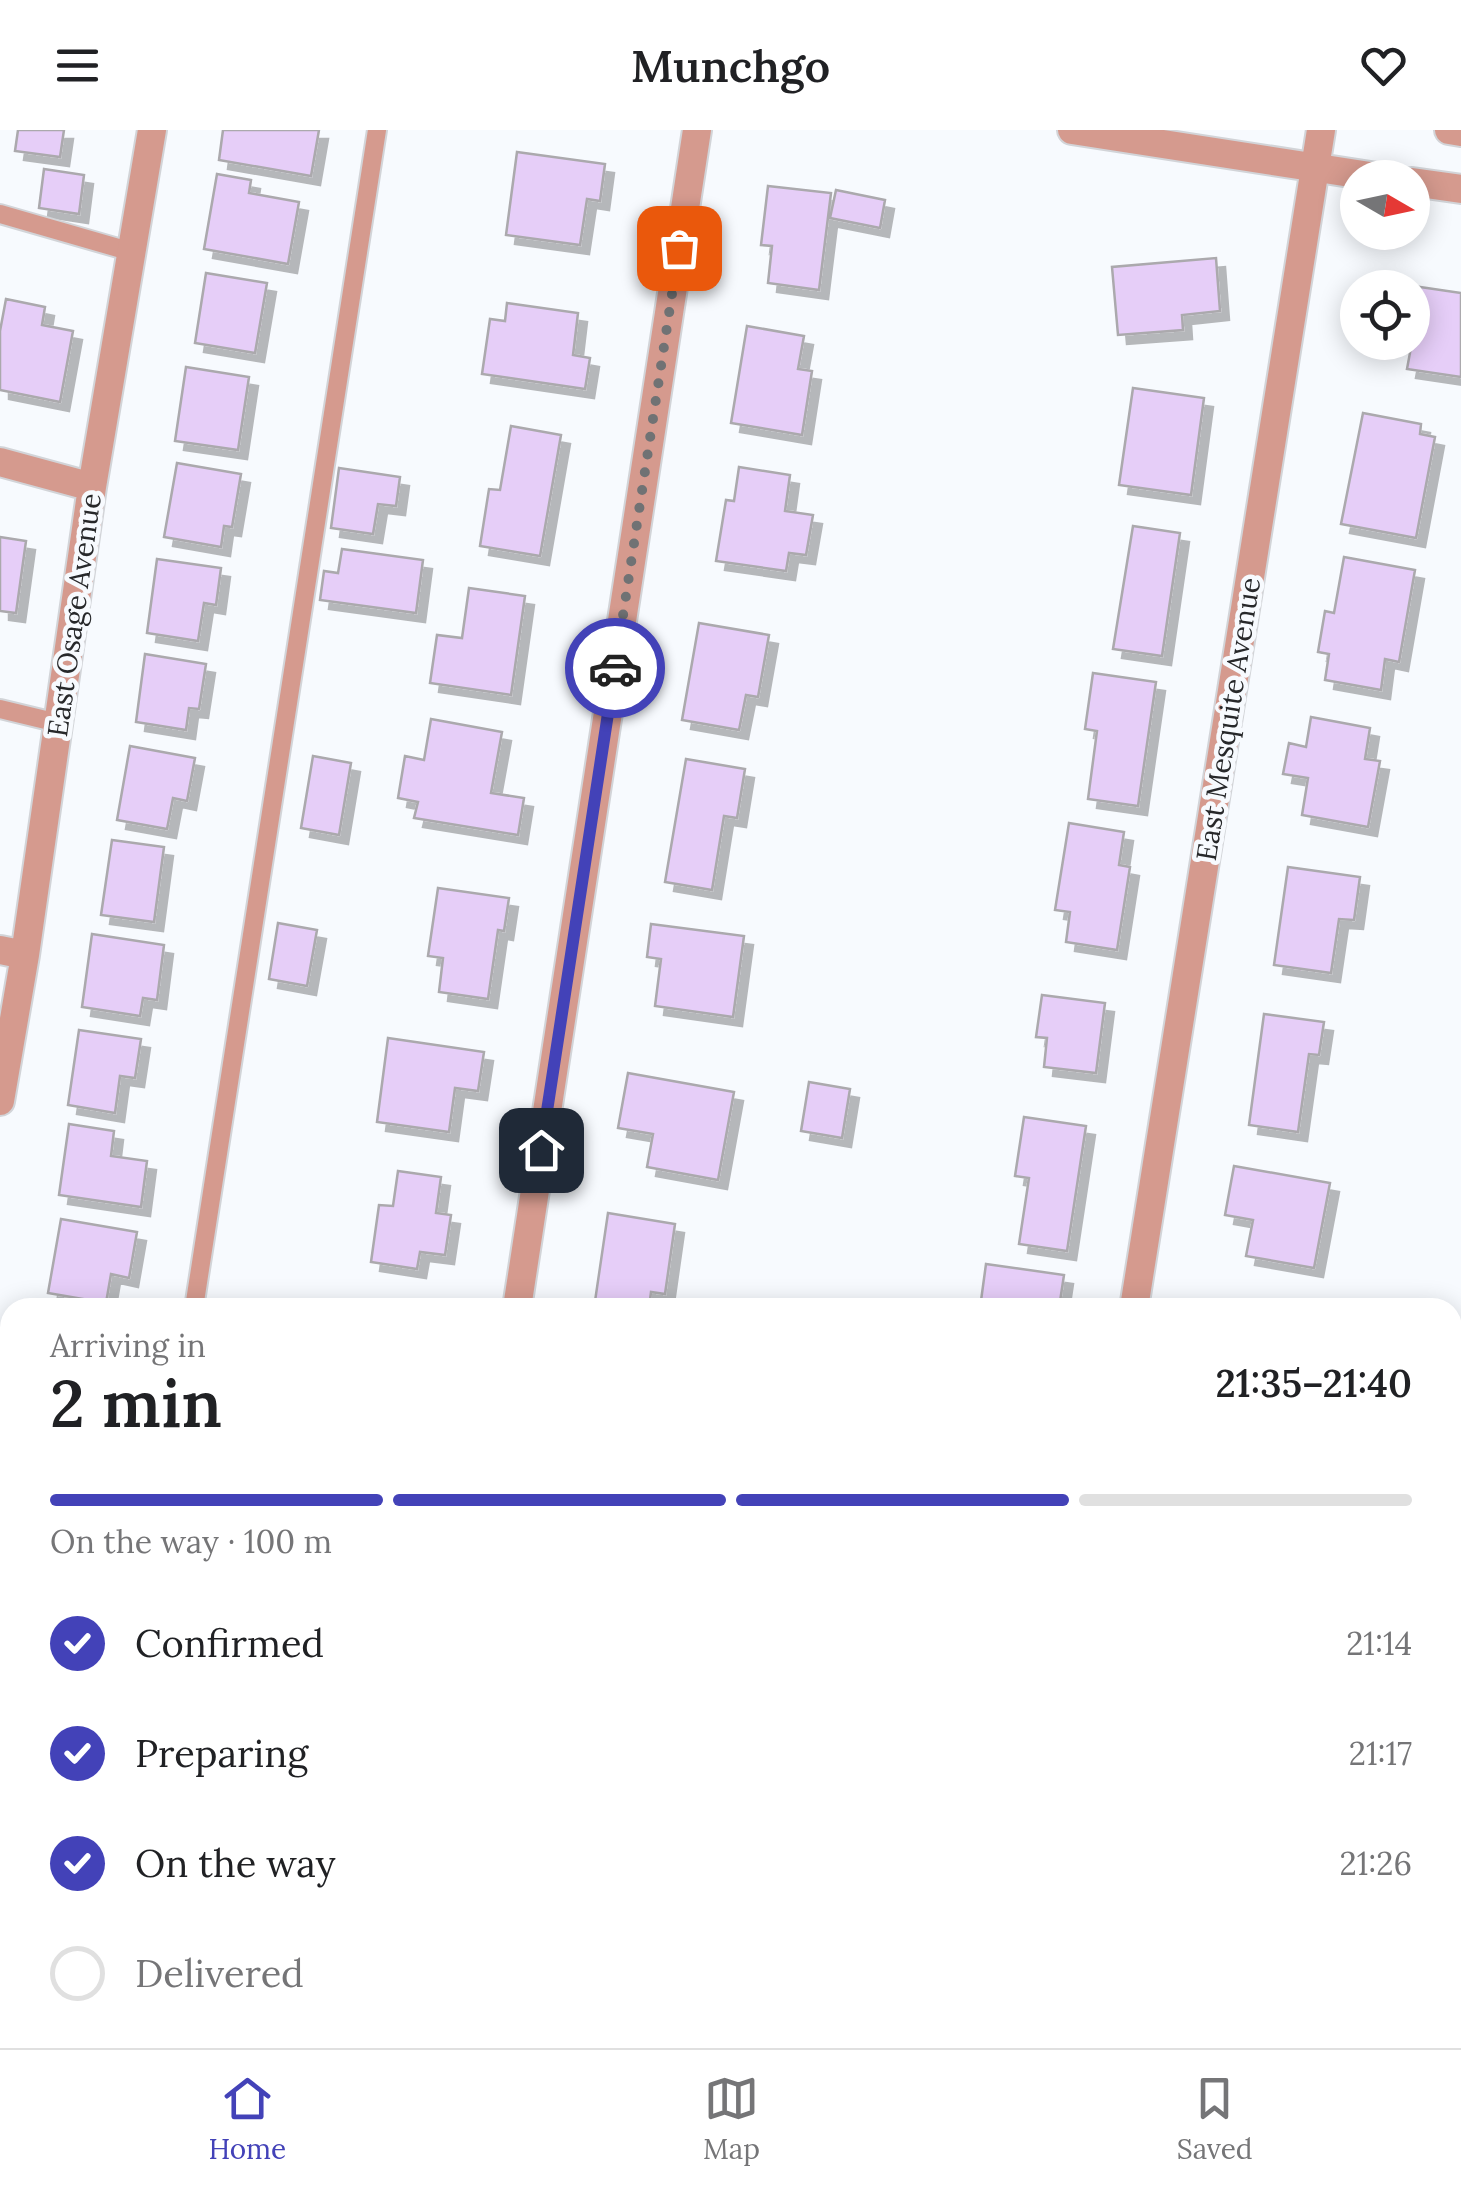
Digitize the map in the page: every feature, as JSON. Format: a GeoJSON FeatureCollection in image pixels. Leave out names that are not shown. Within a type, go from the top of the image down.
{"type":"FeatureCollection","features":[{"type":"Feature","properties":{"kind":"street","name":"East Osage Avenue"},"geometry":{"type":"LineString","coordinates":[[0,1100],[12,952],[58,723],[92,486],[152,130]]}},
{"type":"Feature","properties":{"kind":"street"},"geometry":{"type":"LineString","coordinates":[[518,1298],[697,130]]}},
{"type":"Feature","properties":{"kind":"street"},"geometry":{"type":"LineString","coordinates":[[1072,130],[1340,171]]}},
{"type":"Feature","properties":{"kind":"street","name":"East Mesquite Avenue"},"geometry":{"type":"LineString","coordinates":[[1136,1298],[1321,130]]}},
{"type":"Feature","properties":{"kind":"street"},"geometry":{"type":"LineString","coordinates":[[1449,130],[1461,132]]}},
{"type":"Feature","properties":{"kind":"street"},"geometry":{"type":"LineString","coordinates":[[1430,185],[1461,189]]}},
{"type":"Feature","properties":{"kind":"street"},"geometry":{"type":"LineString","coordinates":[[0,462],[92,486]]}},
{"type":"Feature","properties":{"kind":"lane"},"geometry":{"type":"LineString","coordinates":[[196,1298],[377,130]]}},
{"type":"Feature","properties":{"kind":"lane"},"geometry":{"type":"LineString","coordinates":[[0,214],[132,252]]}},
{"type":"Feature","properties":{"kind":"lane"},"geometry":{"type":"LineString","coordinates":[[0,710],[58,723]]}},
{"type":"Feature","properties":{"kind":"building"},"geometry":{"type":"Polygon","coordinates":[[[18,130],[64,130],[60,157],[15,151],[18,130]]]}},
{"type":"Feature","properties":{"kind":"building"},"geometry":{"type":"Polygon","coordinates":[[[223,130],[319,130],[311,176],[219,160],[223,130]]]}},
{"type":"Feature","properties":{"kind":"building"},"geometry":{"type":"Polygon","coordinates":[[[517,152],[605,164],[600,201],[587,199],[580,245],[506,235],[517,152]]]}},
{"type":"Feature","properties":{"kind":"building"},"geometry":{"type":"Polygon","coordinates":[[[44,169],[84,175],[79,214],[39,208],[44,169]]]}},
{"type":"Feature","properties":{"kind":"building"},"geometry":{"type":"Polygon","coordinates":[[[217,174],[251,180],[249,193],[299,202],[288,264],[204,249],[217,174]]]}},
{"type":"Feature","properties":{"kind":"building"},"geometry":{"type":"Polygon","coordinates":[[[768,186],[831,193],[819,290],[768,283],[772,246],[761,245],[768,186]]]}},
{"type":"Feature","properties":{"kind":"building"},"geometry":{"type":"Polygon","coordinates":[[[836,190],[885,200],[880,228],[830,218],[836,190]]]}},
{"type":"Feature","properties":{"kind":"building"},"geometry":{"type":"Polygon","coordinates":[[[1216,258],[1220,311],[1182,315],[1183,330],[1118,335],[1112,267],[1216,258]]]}},
{"type":"Feature","properties":{"kind":"building"},"geometry":{"type":"Polygon","coordinates":[[[206,273],[267,283],[255,353],[195,343],[206,273]]]}},
{"type":"Feature","properties":{"kind":"building"},"geometry":{"type":"Polygon","coordinates":[[[1430,288],[1461,293],[1461,377],[1407,369],[1409,360],[1430,360],[1430,288]]]}},
{"type":"Feature","properties":{"kind":"building"},"geometry":{"type":"Polygon","coordinates":[[[6,299],[45,307],[42,325],[73,331],[60,402],[0,390],[0,331],[6,299]]]}},
{"type":"Feature","properties":{"kind":"building"},"geometry":{"type":"Polygon","coordinates":[[[507,303],[578,313],[573,355],[590,358],[585,389],[482,374],[490,319],[505,321],[507,303]]]}},
{"type":"Feature","properties":{"kind":"building"},"geometry":{"type":"Polygon","coordinates":[[[747,326],[804,336],[798,369],[812,371],[802,435],[731,423],[747,326]]]}},
{"type":"Feature","properties":{"kind":"building"},"geometry":{"type":"Polygon","coordinates":[[[186,367],[249,377],[238,450],[175,441],[186,367]]]}},
{"type":"Feature","properties":{"kind":"building"},"geometry":{"type":"Polygon","coordinates":[[[1133,388],[1204,398],[1191,495],[1119,485],[1133,388]]]}},
{"type":"Feature","properties":{"kind":"building"},"geometry":{"type":"Polygon","coordinates":[[[1363,413],[1421,424],[1420,434],[1435,437],[1416,538],[1341,524],[1363,413]]]}},
{"type":"Feature","properties":{"kind":"building"},"geometry":{"type":"Polygon","coordinates":[[[511,426],[561,435],[540,556],[480,546],[489,489],[500,490],[511,426]]]}},
{"type":"Feature","properties":{"kind":"building"},"geometry":{"type":"Polygon","coordinates":[[[177,463],[241,474],[232,527],[224,526],[221,547],[164,537],[177,463]]]}},
{"type":"Feature","properties":{"kind":"building"},"geometry":{"type":"Polygon","coordinates":[[[739,467],[790,475],[785,511],[813,515],[806,555],[789,553],[786,571],[716,561],[726,500],[734,501],[739,467]]]}},
{"type":"Feature","properties":{"kind":"building"},"geometry":{"type":"Polygon","coordinates":[[[339,468],[400,477],[396,506],[378,504],[373,534],[331,528],[339,468]]]}},
{"type":"Feature","properties":{"kind":"building"},"geometry":{"type":"Polygon","coordinates":[[[1133,526],[1180,533],[1162,656],[1113,649],[1133,526]]]}},
{"type":"Feature","properties":{"kind":"building"},"geometry":{"type":"Polygon","coordinates":[[[0,537],[26,541],[16,613],[0,611],[0,537]]]}},
{"type":"Feature","properties":{"kind":"building"},"geometry":{"type":"Polygon","coordinates":[[[342,549],[423,560],[416,613],[320,600],[324,571],[338,573],[342,549]]]}},
{"type":"Feature","properties":{"kind":"building"},"geometry":{"type":"Polygon","coordinates":[[[1344,557],[1415,570],[1399,662],[1385,659],[1381,690],[1325,680],[1329,654],[1318,652],[1325,611],[1334,613],[1344,557]]]}},
{"type":"Feature","properties":{"kind":"building"},"geometry":{"type":"Polygon","coordinates":[[[157,559],[221,568],[216,605],[204,603],[198,641],[147,633],[157,559]]]}},
{"type":"Feature","properties":{"kind":"building"},"geometry":{"type":"Polygon","coordinates":[[[469,588],[525,596],[511,695],[430,683],[437,635],[462,638],[469,588]]]}},
{"type":"Feature","properties":{"kind":"building"},"geometry":{"type":"Polygon","coordinates":[[[699,623],[769,635],[758,697],[746,695],[739,730],[682,720],[699,623]]]}},
{"type":"Feature","properties":{"kind":"building"},"geometry":{"type":"Polygon","coordinates":[[[145,654],[206,664],[199,709],[189,708],[186,730],[136,722],[145,654]]]}},
{"type":"Feature","properties":{"kind":"building"},"geometry":{"type":"Polygon","coordinates":[[[1093,673],[1156,682],[1138,806],[1088,799],[1097,731],[1085,729],[1093,673]]]}},
{"type":"Feature","properties":{"kind":"building"},"geometry":{"type":"Polygon","coordinates":[[[1311,717],[1370,728],[1365,759],[1380,761],[1368,827],[1302,815],[1308,778],[1283,774],[1289,743],[1306,747],[1311,717]]]}},
{"type":"Feature","properties":{"kind":"building"},"geometry":{"type":"Polygon","coordinates":[[[431,719],[502,732],[491,793],[524,798],[518,835],[414,818],[418,802],[398,798],[405,756],[424,760],[431,719]]]}},
{"type":"Feature","properties":{"kind":"building"},"geometry":{"type":"Polygon","coordinates":[[[130,746],[195,758],[187,801],[173,798],[167,829],[117,820],[130,746]]]}},
{"type":"Feature","properties":{"kind":"building"},"geometry":{"type":"Polygon","coordinates":[[[313,756],[351,763],[339,835],[301,828],[313,756]]]}},
{"type":"Feature","properties":{"kind":"building"},"geometry":{"type":"Polygon","coordinates":[[[686,759],[745,769],[737,818],[724,816],[712,890],[665,882],[686,759]]]}},
{"type":"Feature","properties":{"kind":"building"},"geometry":{"type":"Polygon","coordinates":[[[1069,823],[1124,832],[1119,865],[1130,867],[1117,950],[1066,942],[1070,912],[1055,910],[1069,823]]]}},
{"type":"Feature","properties":{"kind":"building"},"geometry":{"type":"Polygon","coordinates":[[[112,840],[164,847],[154,922],[101,915],[112,840]]]}},
{"type":"Feature","properties":{"kind":"building"},"geometry":{"type":"Polygon","coordinates":[[[1288,867],[1360,877],[1354,920],[1339,919],[1331,973],[1274,965],[1288,867]]]}},
{"type":"Feature","properties":{"kind":"building"},"geometry":{"type":"Polygon","coordinates":[[[438,888],[509,898],[504,931],[498,930],[488,999],[439,992],[443,958],[428,956],[438,888]]]}},
{"type":"Feature","properties":{"kind":"building"},"geometry":{"type":"Polygon","coordinates":[[[278,923],[317,930],[307,986],[269,979],[278,923]]]}},
{"type":"Feature","properties":{"kind":"building"},"geometry":{"type":"Polygon","coordinates":[[[651,924],[744,936],[733,1017],[655,1006],[661,959],[647,957],[651,924]]]}},
{"type":"Feature","properties":{"kind":"building"},"geometry":{"type":"Polygon","coordinates":[[[92,934],[164,945],[157,1000],[143,998],[140,1016],[82,1007],[92,934]]]}},
{"type":"Feature","properties":{"kind":"building"},"geometry":{"type":"Polygon","coordinates":[[[1042,995],[1105,1003],[1096,1073],[1044,1067],[1047,1038],[1036,1037],[1042,995]]]}},
{"type":"Feature","properties":{"kind":"building"},"geometry":{"type":"Polygon","coordinates":[[[1264,1014],[1324,1022],[1319,1055],[1309,1054],[1298,1132],[1249,1125],[1264,1014]]]}},
{"type":"Feature","properties":{"kind":"building"},"geometry":{"type":"Polygon","coordinates":[[[79,1030],[141,1039],[135,1078],[120,1076],[115,1113],[68,1105],[79,1030]]]}},
{"type":"Feature","properties":{"kind":"building"},"geometry":{"type":"Polygon","coordinates":[[[388,1038],[484,1052],[478,1091],[455,1088],[449,1132],[377,1122],[388,1038]]]}},
{"type":"Feature","properties":{"kind":"building"},"geometry":{"type":"Polygon","coordinates":[[[628,1073],[734,1092],[718,1180],[647,1167],[653,1134],[618,1128],[628,1073]]]}},
{"type":"Feature","properties":{"kind":"building"},"geometry":{"type":"Polygon","coordinates":[[[809,1082],[850,1089],[842,1138],[801,1131],[809,1082]]]}},
{"type":"Feature","properties":{"kind":"building"},"geometry":{"type":"Polygon","coordinates":[[[1024,1117],[1086,1126],[1067,1251],[1019,1244],[1029,1178],[1015,1176],[1024,1117]]]}},
{"type":"Feature","properties":{"kind":"building"},"geometry":{"type":"Polygon","coordinates":[[[69,1124],[114,1131],[111,1156],[147,1161],[141,1207],[59,1195],[69,1124]]]}},
{"type":"Feature","properties":{"kind":"building"},"geometry":{"type":"Polygon","coordinates":[[[1234,1166],[1330,1183],[1314,1268],[1246,1256],[1253,1220],[1225,1215],[1234,1166]]]}},
{"type":"Feature","properties":{"kind":"building"},"geometry":{"type":"Polygon","coordinates":[[[398,1171],[441,1177],[436,1213],[451,1215],[445,1255],[420,1252],[417,1269],[371,1262],[379,1205],[393,1206],[398,1171]]]}},
{"type":"Feature","properties":{"kind":"building"},"geometry":{"type":"Polygon","coordinates":[[[608,1213],[675,1224],[665,1294],[651,1292],[650,1298],[595,1298],[608,1213]]]}},
{"type":"Feature","properties":{"kind":"building"},"geometry":{"type":"Polygon","coordinates":[[[61,1219],[137,1232],[129,1278],[111,1274],[107,1298],[48,1293],[61,1219]]]}},
{"type":"Feature","properties":{"kind":"building"},"geometry":{"type":"Polygon","coordinates":[[[986,1264],[1064,1275],[1061,1298],[981,1298],[986,1264]]]}},
{"type":"Feature","properties":{"kind":"way so far"},"geometry":{"type":"LineString","coordinates":[[615,668],[679,248]]}},
{"type":"Feature","properties":{"kind":"route"},"geometry":{"type":"LineString","coordinates":[[541,1150],[615,668]]}}]}
